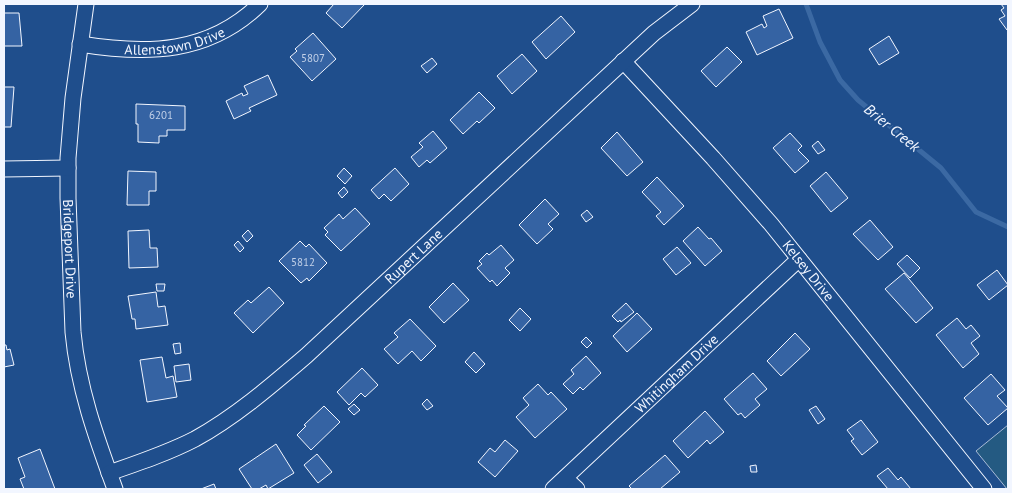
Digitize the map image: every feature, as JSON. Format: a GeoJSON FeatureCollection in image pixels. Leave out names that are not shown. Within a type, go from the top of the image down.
{"type":"FeatureCollection","features":[{"type":"Feature","properties":{"kind":"street","name":"Bridgeport Drive"},"geometry":{"type":"LineString","coordinates":[[86,4],[73,98],[68,168],[75,352],[84,402],[115,489]]}},
{"type":"Feature","properties":{"kind":"street","name":"Allenstown Drive"},"geometry":{"type":"LineString","coordinates":[[80,44],[110,49],[148,51],[183,46],[201,41],[231,28],[260,4]]}},
{"type":"Feature","properties":{"kind":"street","name":"Rupert Lane"},"geometry":{"type":"LineString","coordinates":[[109,473],[169,451],[194,439],[216,426],[268,388],[654,33],[692,4]]}},
{"type":"Feature","properties":{"kind":"street","name":"Kelsey Drive"},"geometry":{"type":"LineString","coordinates":[[623,62],[713,158],[799,259],[984,489]]}},
{"type":"Feature","properties":{"kind":"street"},"geometry":{"type":"LineString","coordinates":[[4,169],[68,168]]}},
{"type":"Feature","properties":{"kind":"street","name":"Whitingham Drive"},"geometry":{"type":"LineString","coordinates":[[553,489],[799,259]]}},
{"type":"Feature","properties":{"kind":"street"},"geometry":{"type":"LineString","coordinates":[[565,478],[577,489]]}},
{"type":"Feature","properties":{"kind":"shaded area"},"geometry":{"type":"Polygon","coordinates":[[[1008,425],[1008,489],[1007,489],[976,451],[1008,425]]]}},
{"type":"Feature","properties":{"kind":"building"},"geometry":{"type":"Polygon","coordinates":[[[334,4],[365,4],[342,28],[326,13],[334,4]]]}},
{"type":"Feature","properties":{"kind":"building"},"geometry":{"type":"Polygon","coordinates":[[[1001,4],[1008,4],[1007,30],[999,19],[1005,16],[1001,10],[1004,8],[1001,4]]]}},
{"type":"Feature","properties":{"kind":"building"},"geometry":{"type":"Polygon","coordinates":[[[779,9],[793,38],[757,55],[746,32],[762,24],[764,28],[767,26],[763,16],[779,9]]]}},
{"type":"Feature","properties":{"kind":"building"},"geometry":{"type":"Polygon","coordinates":[[[4,13],[19,13],[22,46],[4,46],[4,13]]]}},
{"type":"Feature","properties":{"kind":"building"},"geometry":{"type":"Polygon","coordinates":[[[561,16],[575,32],[546,59],[532,42],[561,16]]]}},
{"type":"Feature","properties":{"kind":"building"},"geometry":{"type":"Polygon","coordinates":[[[313,33],[336,59],[312,81],[290,57],[297,51],[295,49],[313,33]]]}},
{"type":"Feature","properties":{"kind":"building"},"geometry":{"type":"Polygon","coordinates":[[[889,36],[899,53],[879,65],[869,49],[889,36]]]}},
{"type":"Feature","properties":{"kind":"building"},"geometry":{"type":"Polygon","coordinates":[[[727,47],[742,62],[716,87],[701,71],[727,47]]]}},
{"type":"Feature","properties":{"kind":"building"},"geometry":{"type":"Polygon","coordinates":[[[522,54],[537,71],[512,94],[497,76],[522,54]]]}},
{"type":"Feature","properties":{"kind":"building"},"geometry":{"type":"Polygon","coordinates":[[[432,58],[437,64],[427,73],[421,66],[432,58]]]}},
{"type":"Feature","properties":{"kind":"building"},"geometry":{"type":"Polygon","coordinates":[[[268,75],[277,95],[249,108],[251,111],[234,119],[226,101],[242,93],[243,96],[248,94],[244,86],[268,75]]]}},
{"type":"Feature","properties":{"kind":"building"},"geometry":{"type":"Polygon","coordinates":[[[4,87],[14,87],[11,127],[4,127],[4,87]]]}},
{"type":"Feature","properties":{"kind":"building"},"geometry":{"type":"Polygon","coordinates":[[[479,92],[495,108],[479,123],[477,121],[463,134],[450,120],[479,92]]]}},
{"type":"Feature","properties":{"kind":"building"},"geometry":{"type":"Polygon","coordinates":[[[136,104],[185,106],[185,130],[167,130],[167,136],[159,136],[159,143],[138,142],[136,104]]]}},
{"type":"Feature","properties":{"kind":"building"},"geometry":{"type":"Polygon","coordinates":[[[433,131],[447,148],[430,163],[427,160],[419,167],[411,157],[423,147],[419,143],[433,131]]]}},
{"type":"Feature","properties":{"kind":"building"},"geometry":{"type":"Polygon","coordinates":[[[617,132],[643,162],[627,176],[601,148],[617,132]]]}},
{"type":"Feature","properties":{"kind":"building"},"geometry":{"type":"Polygon","coordinates":[[[790,133],[802,146],[798,150],[809,161],[795,173],[773,148],[790,133]]]}},
{"type":"Feature","properties":{"kind":"building"},"geometry":{"type":"Polygon","coordinates":[[[818,141],[825,150],[818,154],[812,146],[818,141]]]}},
{"type":"Feature","properties":{"kind":"building"},"geometry":{"type":"Polygon","coordinates":[[[344,168],[352,176],[345,184],[337,176],[344,168]]]}},
{"type":"Feature","properties":{"kind":"building"},"geometry":{"type":"Polygon","coordinates":[[[395,168],[409,184],[391,201],[384,194],[379,199],[371,190],[395,168]]]}},
{"type":"Feature","properties":{"kind":"building"},"geometry":{"type":"Polygon","coordinates":[[[128,171],[156,172],[156,191],[149,191],[149,205],[127,205],[128,171]]]}},
{"type":"Feature","properties":{"kind":"building"},"geometry":{"type":"Polygon","coordinates":[[[826,172],[848,198],[831,212],[810,186],[826,172]]]}},
{"type":"Feature","properties":{"kind":"building"},"geometry":{"type":"Polygon","coordinates":[[[657,177],[684,206],[664,225],[656,216],[661,212],[642,192],[657,177]]]}},
{"type":"Feature","properties":{"kind":"building"},"geometry":{"type":"Polygon","coordinates":[[[344,187],[348,192],[342,198],[338,193],[344,187]]]}},
{"type":"Feature","properties":{"kind":"building"},"geometry":{"type":"Polygon","coordinates":[[[545,199],[559,214],[548,224],[553,229],[537,244],[519,225],[545,199]]]}},
{"type":"Feature","properties":{"kind":"building"},"geometry":{"type":"Polygon","coordinates":[[[355,208],[370,224],[341,251],[325,235],[328,232],[324,228],[339,214],[343,219],[355,208]]]}},
{"type":"Feature","properties":{"kind":"building"},"geometry":{"type":"Polygon","coordinates":[[[587,210],[593,217],[586,222],[581,215],[587,210]]]}},
{"type":"Feature","properties":{"kind":"building"},"geometry":{"type":"Polygon","coordinates":[[[870,220],[893,247],[878,260],[853,234],[870,220]]]}},
{"type":"Feature","properties":{"kind":"building"},"geometry":{"type":"Polygon","coordinates":[[[698,227],[722,251],[705,266],[683,241],[698,227]]]}},
{"type":"Feature","properties":{"kind":"building"},"geometry":{"type":"Polygon","coordinates":[[[149,230],[150,248],[157,248],[158,267],[129,268],[128,231],[149,230]]]}},
{"type":"Feature","properties":{"kind":"building"},"geometry":{"type":"Polygon","coordinates":[[[248,230],[253,236],[247,242],[242,236],[248,230]]]}},
{"type":"Feature","properties":{"kind":"building"},"geometry":{"type":"Polygon","coordinates":[[[238,241],[244,248],[240,252],[234,245],[238,241]]]}},
{"type":"Feature","properties":{"kind":"building"},"geometry":{"type":"Polygon","coordinates":[[[300,241],[306,247],[309,244],[327,263],[309,281],[307,278],[301,283],[279,261],[300,241]]]}},
{"type":"Feature","properties":{"kind":"building"},"geometry":{"type":"Polygon","coordinates":[[[501,245],[514,260],[505,268],[510,273],[497,286],[492,280],[490,282],[477,268],[482,264],[479,261],[487,253],[489,255],[501,245]]]}},
{"type":"Feature","properties":{"kind":"building"},"geometry":{"type":"Polygon","coordinates":[[[677,247],[691,263],[676,275],[663,259],[677,247]]]}},
{"type":"Feature","properties":{"kind":"building"},"geometry":{"type":"Polygon","coordinates":[[[907,255],[920,268],[910,278],[897,264],[907,255]]]}},
{"type":"Feature","properties":{"kind":"building"},"geometry":{"type":"Polygon","coordinates":[[[997,270],[1008,285],[989,300],[977,285],[997,270]]]}},
{"type":"Feature","properties":{"kind":"building"},"geometry":{"type":"Polygon","coordinates":[[[904,273],[933,308],[916,323],[885,289],[904,273]]]}},
{"type":"Feature","properties":{"kind":"building"},"geometry":{"type":"Polygon","coordinates":[[[453,283],[469,300],[444,323],[429,307],[453,283]]]}},
{"type":"Feature","properties":{"kind":"building"},"geometry":{"type":"Polygon","coordinates":[[[156,284],[165,284],[164,291],[157,291],[156,284]]]}},
{"type":"Feature","properties":{"kind":"building"},"geometry":{"type":"Polygon","coordinates":[[[269,287],[284,303],[253,333],[234,313],[248,300],[251,303],[269,287]]]}},
{"type":"Feature","properties":{"kind":"building"},"geometry":{"type":"Polygon","coordinates":[[[156,292],[158,307],[165,306],[168,325],[136,329],[135,319],[132,319],[128,296],[156,292]]]}},
{"type":"Feature","properties":{"kind":"building"},"geometry":{"type":"Polygon","coordinates":[[[626,303],[634,312],[621,322],[620,320],[618,322],[612,316],[626,303]]]}},
{"type":"Feature","properties":{"kind":"building"},"geometry":{"type":"Polygon","coordinates":[[[520,308],[531,319],[520,331],[509,320],[520,308]]]}},
{"type":"Feature","properties":{"kind":"building"},"geometry":{"type":"Polygon","coordinates":[[[637,313],[652,329],[627,352],[613,336],[637,313]]]}},
{"type":"Feature","properties":{"kind":"building"},"geometry":{"type":"Polygon","coordinates":[[[957,318],[966,329],[971,325],[980,336],[971,343],[979,354],[963,368],[936,335],[957,318]]]}},
{"type":"Feature","properties":{"kind":"building"},"geometry":{"type":"Polygon","coordinates":[[[410,319],[436,346],[421,361],[412,351],[398,364],[384,349],[398,337],[394,333],[410,319]]]}},
{"type":"Feature","properties":{"kind":"building"},"geometry":{"type":"Polygon","coordinates":[[[795,333],[810,349],[781,376],[767,361],[795,333]]]}},
{"type":"Feature","properties":{"kind":"building"},"geometry":{"type":"Polygon","coordinates":[[[586,337],[592,343],[587,348],[581,342],[586,337]]]}},
{"type":"Feature","properties":{"kind":"building"},"geometry":{"type":"Polygon","coordinates":[[[180,343],[181,353],[175,354],[173,344],[180,343]]]}},
{"type":"Feature","properties":{"kind":"building"},"geometry":{"type":"Polygon","coordinates":[[[4,345],[6,345],[7,350],[10,349],[14,365],[4,367],[4,345]]]}},
{"type":"Feature","properties":{"kind":"building"},"geometry":{"type":"Polygon","coordinates":[[[474,352],[485,364],[476,373],[465,362],[474,352]]]}},
{"type":"Feature","properties":{"kind":"building"},"geometry":{"type":"Polygon","coordinates":[[[586,356],[601,373],[583,390],[580,387],[573,394],[563,384],[574,374],[571,370],[586,356]]]}},
{"type":"Feature","properties":{"kind":"building"},"geometry":{"type":"Polygon","coordinates":[[[162,357],[166,378],[173,376],[177,397],[147,402],[140,360],[162,357]]]}},
{"type":"Feature","properties":{"kind":"building"},"geometry":{"type":"Polygon","coordinates":[[[189,364],[191,380],[176,382],[174,366],[189,364]]]}},
{"type":"Feature","properties":{"kind":"building"},"geometry":{"type":"Polygon","coordinates":[[[362,368],[378,385],[365,397],[361,393],[349,405],[337,392],[362,368]]]}},
{"type":"Feature","properties":{"kind":"building"},"geometry":{"type":"Polygon","coordinates":[[[753,373],[767,389],[755,399],[760,405],[745,418],[741,413],[738,415],[724,399],[753,373]]]}},
{"type":"Feature","properties":{"kind":"building"},"geometry":{"type":"Polygon","coordinates":[[[991,374],[1005,390],[997,396],[1008,408],[988,425],[964,398],[991,374]]]}},
{"type":"Feature","properties":{"kind":"building"},"geometry":{"type":"Polygon","coordinates":[[[538,384],[548,395],[551,392],[567,409],[535,438],[516,417],[529,405],[523,398],[538,384]]]}},
{"type":"Feature","properties":{"kind":"building"},"geometry":{"type":"Polygon","coordinates":[[[427,399],[433,406],[427,410],[422,404],[427,399]]]}},
{"type":"Feature","properties":{"kind":"building"},"geometry":{"type":"Polygon","coordinates":[[[354,404],[360,410],[354,415],[348,409],[354,404]]]}},
{"type":"Feature","properties":{"kind":"building"},"geometry":{"type":"Polygon","coordinates":[[[324,406],[340,422],[311,450],[297,435],[306,426],[304,425],[324,406]]]}},
{"type":"Feature","properties":{"kind":"building"},"geometry":{"type":"Polygon","coordinates":[[[816,406],[825,419],[818,424],[809,410],[816,406]]]}},
{"type":"Feature","properties":{"kind":"building"},"geometry":{"type":"Polygon","coordinates":[[[705,411],[724,432],[710,444],[707,440],[688,458],[673,441],[705,411]]]}},
{"type":"Feature","properties":{"kind":"building"},"geometry":{"type":"Polygon","coordinates":[[[861,420],[878,442],[862,455],[851,441],[854,439],[847,430],[861,420]]]}},
{"type":"Feature","properties":{"kind":"building"},"geometry":{"type":"Polygon","coordinates":[[[505,440],[518,451],[495,477],[478,462],[490,448],[495,452],[505,440]]]}},
{"type":"Feature","properties":{"kind":"building"},"geometry":{"type":"Polygon","coordinates":[[[276,444],[294,473],[268,489],[266,485],[259,489],[252,489],[239,469],[276,444]]]}},
{"type":"Feature","properties":{"kind":"building"},"geometry":{"type":"Polygon","coordinates":[[[40,449],[55,489],[24,489],[20,479],[25,477],[18,458],[40,449]]]}},
{"type":"Feature","properties":{"kind":"building"},"geometry":{"type":"Polygon","coordinates":[[[317,454],[332,472],[318,483],[304,465],[317,454]]]}},
{"type":"Feature","properties":{"kind":"building"},"geometry":{"type":"Polygon","coordinates":[[[665,455],[680,472],[660,489],[632,489],[629,486],[665,455]]]}},
{"type":"Feature","properties":{"kind":"building"},"geometry":{"type":"Polygon","coordinates":[[[756,465],[757,472],[751,472],[750,466],[756,465]]]}},
{"type":"Feature","properties":{"kind":"building"},"geometry":{"type":"Polygon","coordinates":[[[888,468],[898,480],[901,477],[911,489],[888,489],[877,476],[888,468]]]}},
{"type":"Feature","properties":{"kind":"building"},"geometry":{"type":"Polygon","coordinates":[[[214,484],[216,489],[201,489],[214,484]]]}},
{"type":"Feature","properties":{"kind":"waterway","name":"Brier Creek"},"geometry":{"type":"LineString","coordinates":[[806,4],[820,42],[840,80],[858,100],[941,168],[976,212],[1008,227]]}}]}
